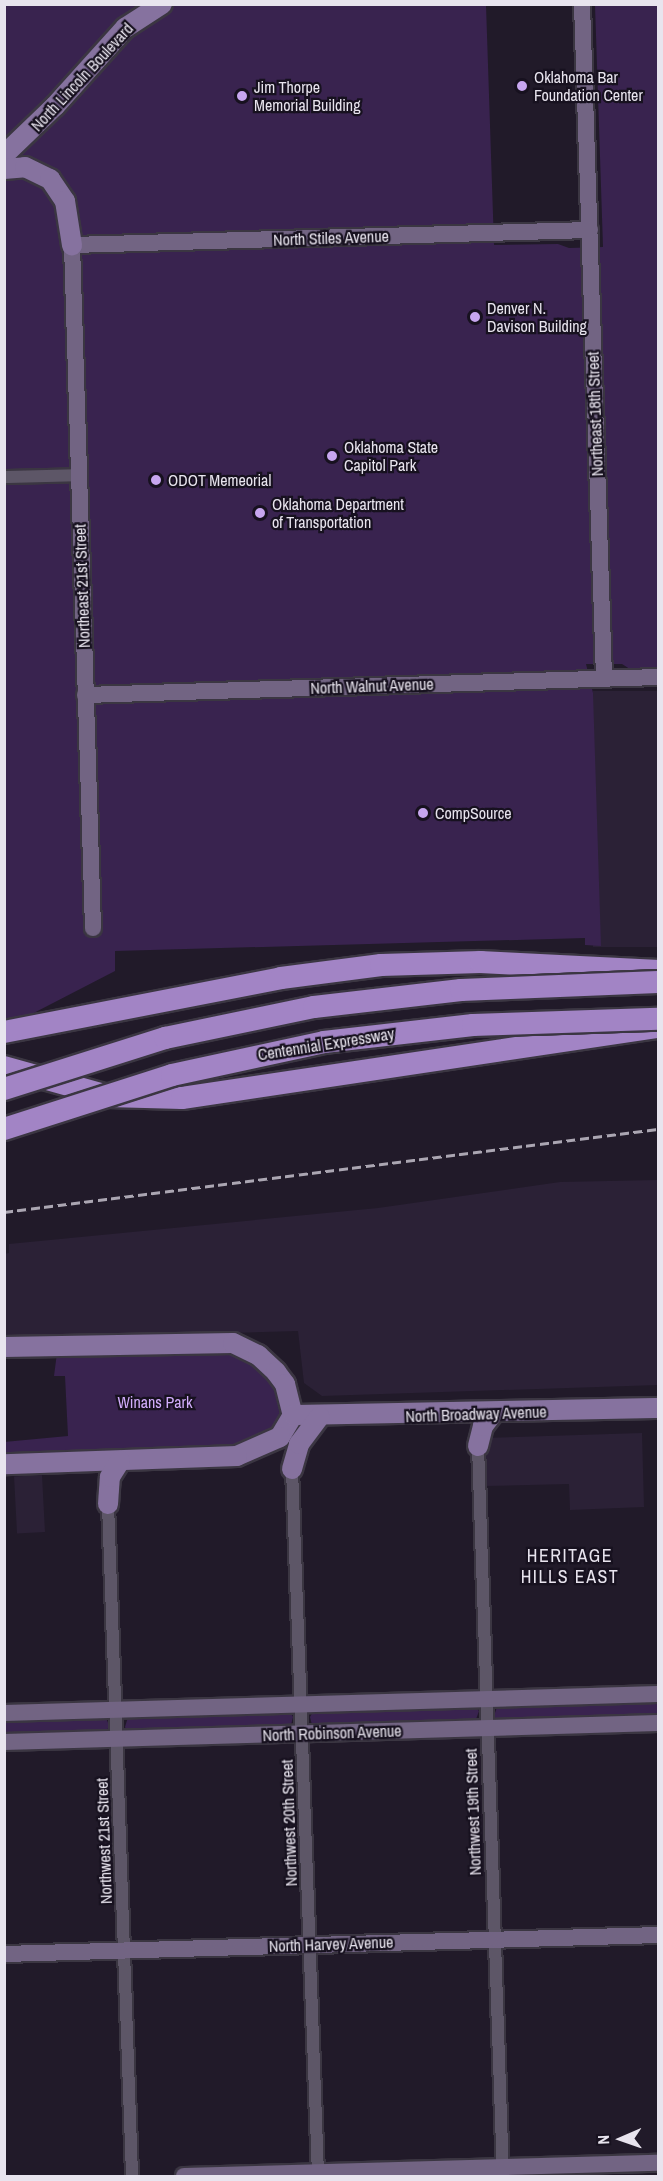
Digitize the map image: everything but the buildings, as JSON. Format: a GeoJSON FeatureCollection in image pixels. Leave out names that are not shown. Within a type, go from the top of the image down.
{"type":"FeatureCollection","features":[{"type":"Feature","properties":{"kind":"highway"},"geometry":{"type":"LineString","coordinates":[[4,1032],[105,1015],[281,978],[381,965],[481,962],[658,971]]}},
{"type":"Feature","properties":{"kind":"highway"},"geometry":{"type":"LineString","coordinates":[[4,1089],[165,1038],[314,1006],[461,990],[658,982]]}},
{"type":"Feature","properties":{"kind":"highway","name":"Centennial Expressway"},"geometry":{"type":"LineString","coordinates":[[4,1129],[171,1075],[324,1042],[473,1025],[658,1019]]}},
{"type":"Feature","properties":{"kind":"highway"},"geometry":{"type":"LineString","coordinates":[[4,1067],[132,1100],[182,1098],[658,1027]]}},
{"type":"Feature","properties":{"kind":"main road","name":"North Lincoln Boulevard"},"geometry":{"type":"LineString","coordinates":[[4,155],[56,106],[125,28],[162,4]]}},
{"type":"Feature","properties":{"kind":"main road"},"geometry":{"type":"LineString","coordinates":[[4,169],[25,167],[50,179],[65,201],[72,245]]}},
{"type":"Feature","properties":{"kind":"main road"},"geometry":{"type":"LineString","coordinates":[[4,1347],[233,1343],[258,1355],[276,1372],[285,1384],[293,1415],[279,1437],[237,1456],[4,1464]]}},
{"type":"Feature","properties":{"kind":"main road","name":"North Broadway Avenue"},"geometry":{"type":"LineString","coordinates":[[293,1415],[493,1413],[658,1408]]}},
{"type":"Feature","properties":{"kind":"main road"},"geometry":{"type":"LineString","coordinates":[[478,1446],[483,1426],[493,1413]]}},
{"type":"Feature","properties":{"kind":"main road"},"geometry":{"type":"LineString","coordinates":[[292,1469],[299,1444],[320,1416]]}},
{"type":"Feature","properties":{"kind":"main road"},"geometry":{"type":"LineString","coordinates":[[108,1504],[110,1477],[120,1461]]}},
{"type":"Feature","properties":{"kind":"street","name":"Northeast 18th Street"},"geometry":{"type":"LineString","coordinates":[[582,4],[604,679]]}},
{"type":"Feature","properties":{"kind":"street","name":"North Stiles Avenue"},"geometry":{"type":"LineString","coordinates":[[72,245],[590,230]]}},
{"type":"Feature","properties":{"kind":"street","name":"Northeast 21st Street"},"geometry":{"type":"LineString","coordinates":[[72,245],[93,928]]}},
{"type":"Feature","properties":{"kind":"street"},"geometry":{"type":"LineString","coordinates":[[4,477],[79,475]]}},
{"type":"Feature","properties":{"kind":"street","name":"North Walnut Avenue"},"geometry":{"type":"LineString","coordinates":[[85,695],[658,677]]}},
{"type":"Feature","properties":{"kind":"street","name":"Northwest 19th Street"},"geometry":{"type":"LineString","coordinates":[[478,1446],[503,2172]]}},
{"type":"Feature","properties":{"kind":"street","name":"Northwest 20th Street"},"geometry":{"type":"LineString","coordinates":[[292,1469],[318,2175]]}},
{"type":"Feature","properties":{"kind":"street","name":"Northwest 21st Street"},"geometry":{"type":"LineString","coordinates":[[108,1504],[132,2176]]}},
{"type":"Feature","properties":{"kind":"street","name":"North Robinson Avenue"},"geometry":{"type":"LineString","coordinates":[[4,1713],[658,1694]]}},
{"type":"Feature","properties":{"kind":"street","name":"North Robinson Avenue"},"geometry":{"type":"LineString","coordinates":[[4,1742],[658,1723]]}},
{"type":"Feature","properties":{"kind":"street","name":"North Harvey Avenue"},"geometry":{"type":"LineString","coordinates":[[4,1954],[658,1935]]}},
{"type":"Feature","properties":{"kind":"street"},"geometry":{"type":"LineString","coordinates":[[184,2176],[503,2172],[658,2163]]}},
{"type":"Feature","properties":{"kind":"shaded area"},"geometry":{"type":"Polygon","coordinates":[[[593,691],[658,691],[658,947],[593,947],[593,691]]]}},
{"type":"Feature","properties":{"kind":"shaded area"},"geometry":{"type":"Polygon","coordinates":[[[658,1180],[658,1385],[322,1396],[304,1383],[298,1331],[5,1340],[4,1254],[9,1253],[9,1244],[378,1208],[560,1182],[658,1180]]]}},
{"type":"Feature","properties":{"kind":"shaded area"},"geometry":{"type":"Polygon","coordinates":[[[642,1433],[644,1507],[570,1510],[569,1484],[485,1486],[484,1438],[642,1433]]]}},
{"type":"Feature","properties":{"kind":"shaded area"},"geometry":{"type":"Polygon","coordinates":[[[42,1475],[45,1532],[17,1533],[14,1476],[42,1475]]]}},
{"type":"Feature","properties":{"kind":"green space","name":"Oklahoma State Capitol Park"},"geometry":{"type":"Polygon","coordinates":[[[5,5],[486,5],[494,245],[558,244],[569,248],[603,247],[595,5],[658,5],[658,670],[633,671],[622,664],[586,664],[593,693],[601,946],[585,945],[585,938],[115,951],[115,971],[24,1018],[5,1019],[5,5]]]}},
{"type":"Feature","properties":{"kind":"green space","name":"Winans Park"},"geometry":{"type":"Polygon","coordinates":[[[220,1348],[253,1360],[276,1385],[282,1400],[282,1416],[275,1430],[245,1446],[5,1458],[4,1442],[68,1436],[65,1376],[54,1376],[57,1353],[220,1348]]]}},
{"type":"Feature","properties":{"kind":"green space"},"geometry":{"type":"Polygon","coordinates":[[[658,1700],[658,1718],[497,1721],[494,1716],[497,1707],[658,1700]]]}},
{"type":"Feature","properties":{"kind":"green space"},"geometry":{"type":"Polygon","coordinates":[[[474,1706],[479,1711],[475,1722],[312,1725],[310,1717],[314,1710],[474,1706]]]}},
{"type":"Feature","properties":{"kind":"green space"},"geometry":{"type":"Polygon","coordinates":[[[290,1712],[293,1717],[291,1725],[128,1733],[125,1727],[128,1717],[290,1712]]]}},
{"type":"Feature","properties":{"kind":"green space"},"geometry":{"type":"Polygon","coordinates":[[[4,1718],[106,1718],[109,1725],[107,1731],[5,1737],[4,1718]]]}},
{"type":"Feature","properties":{"kind":"railway"},"geometry":{"type":"LineString","coordinates":[[4,1212],[658,1129]]}},
{"type":"Feature","properties":{"kind":"place","name":"Oklahoma Bar Foundation Center"},"geometry":{"type":"Point","coordinates":[522,86]}},
{"type":"Feature","properties":{"kind":"place","name":"Jim Thorpe Memorial Building"},"geometry":{"type":"Point","coordinates":[242,96]}},
{"type":"Feature","properties":{"kind":"place","name":"Denver N. Davison Building"},"geometry":{"type":"Point","coordinates":[475,317]}},
{"type":"Feature","properties":{"kind":"place","name":"Oklahoma State Capitol Park"},"geometry":{"type":"Point","coordinates":[332,456]}},
{"type":"Feature","properties":{"kind":"place","name":"ODOT Memeorial"},"geometry":{"type":"Point","coordinates":[156,480]}},
{"type":"Feature","properties":{"kind":"place","name":"Oklahoma Department of Transportation"},"geometry":{"type":"Point","coordinates":[260,513]}},
{"type":"Feature","properties":{"kind":"place","name":"CompSource"},"geometry":{"type":"Point","coordinates":[423,813]}},
{"type":"Feature","properties":{"kind":"district","name":"HERITAGE HILLS EAST"},"geometry":{"type":"Point","coordinates":[570,1567]}}]}
